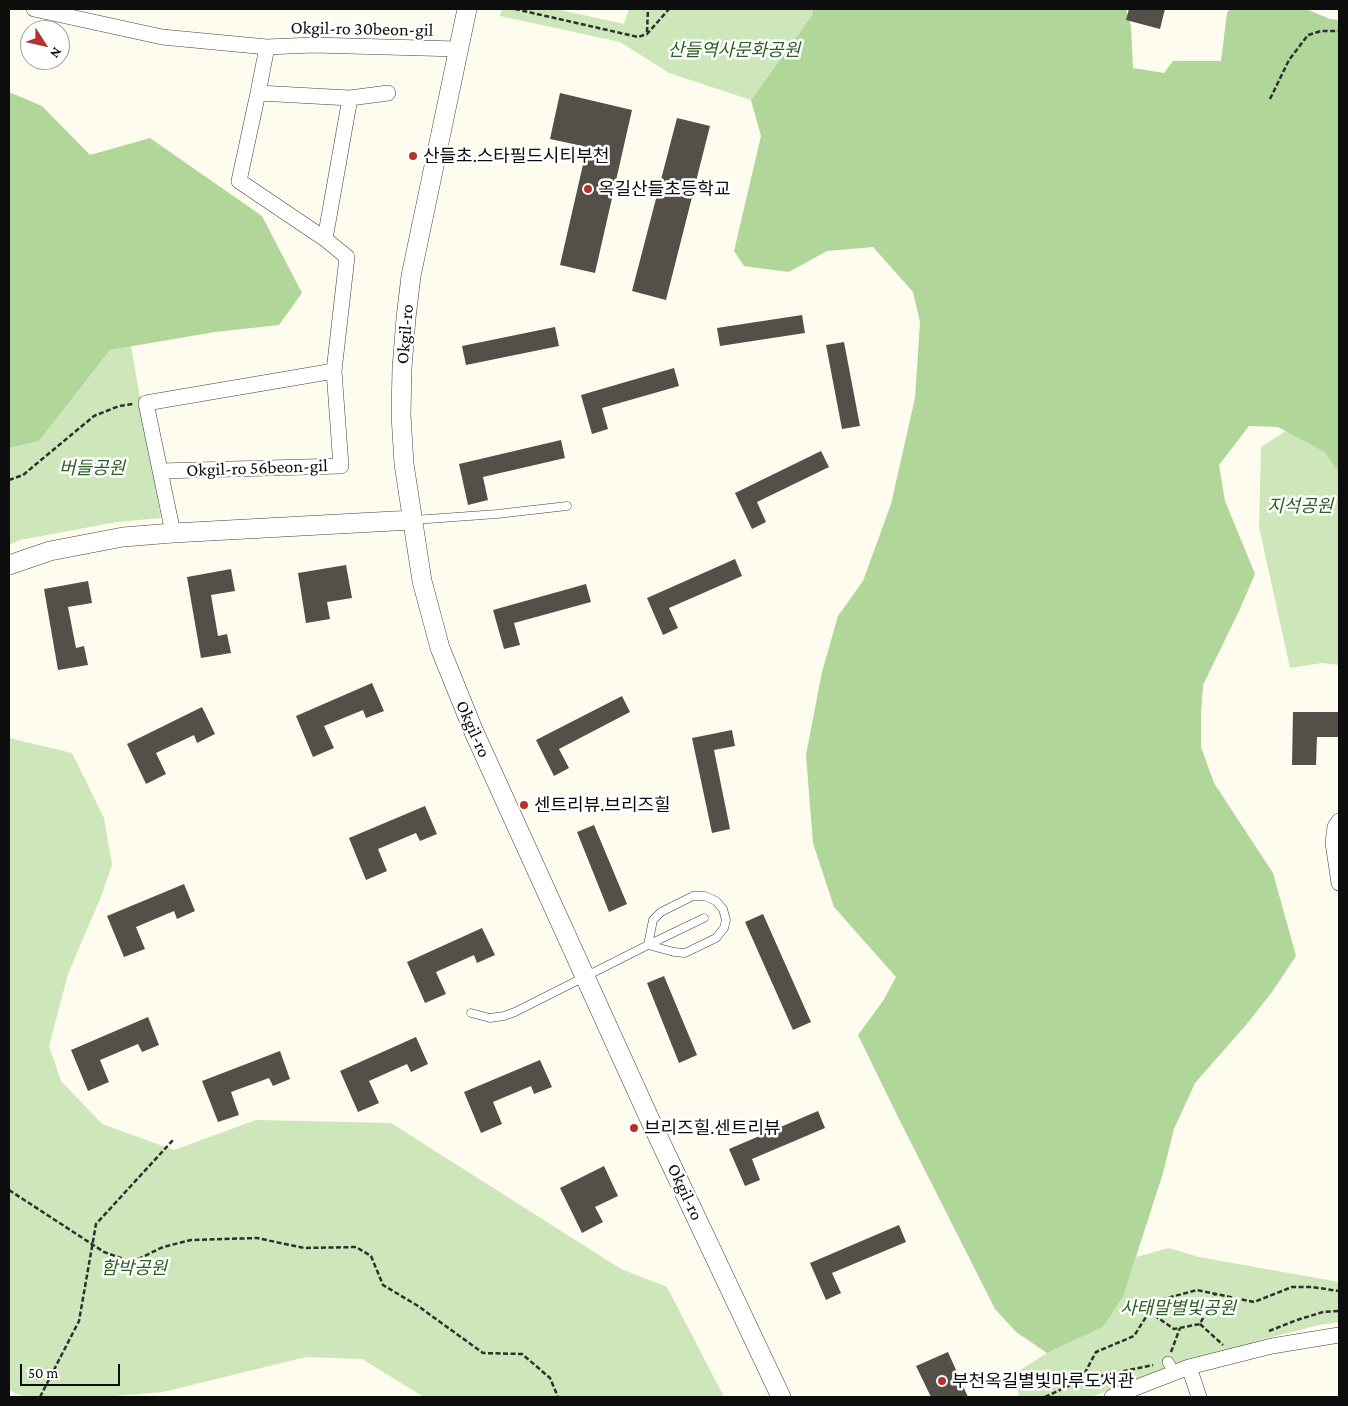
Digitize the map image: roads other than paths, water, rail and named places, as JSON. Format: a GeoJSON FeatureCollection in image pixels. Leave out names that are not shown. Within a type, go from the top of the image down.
{"type":"FeatureCollection","features":[{"type":"Feature","properties":{"kind":"street","name":"Okgil-ro 30beon-gil"},"geometry":{"type":"LineString","coordinates":[[34,9],[162,37],[267,47],[313,45],[458,49]]}},
{"type":"Feature","properties":{"kind":"street","name":"Okgil-ro"},"geometry":{"type":"LineString","coordinates":[[468,9],[411,276],[406,318],[401,415],[404,464],[422,581],[440,648],[474,732],[651,1122],[781,1397]]}},
{"type":"Feature","properties":{"kind":"street","name":"Okgil-ro 30beon-gil"},"geometry":{"type":"LineString","coordinates":[[267,47],[239,181],[325,240]]}},
{"type":"Feature","properties":{"kind":"street"},"geometry":{"type":"LineString","coordinates":[[258,93],[350,98],[388,93]]}},
{"type":"Feature","properties":{"kind":"street"},"geometry":{"type":"LineString","coordinates":[[160,471],[146,403],[334,371],[347,257],[325,240],[350,98]]}},
{"type":"Feature","properties":{"kind":"street","name":"Okgil-ro 56beon-gil"},"geometry":{"type":"LineString","coordinates":[[173,533],[160,471],[341,466],[334,371]]}},
{"type":"Feature","properties":{"kind":"street"},"geometry":{"type":"LineString","coordinates":[[9,565],[50,551],[123,537],[412,520]]}},
{"type":"Feature","properties":{"kind":"street"},"geometry":{"type":"LineString","coordinates":[[1339,821],[1335,827],[1333,843],[1339,883]]}},
{"type":"Feature","properties":{"kind":"street"},"geometry":{"type":"LineString","coordinates":[[1112,1397],[1189,1367],[1272,1346],[1339,1335]]}},
{"type":"Feature","properties":{"kind":"street"},"geometry":{"type":"LineString","coordinates":[[1189,1367],[1199,1397]]}},
{"type":"Feature","properties":{"kind":"lane"},"geometry":{"type":"LineString","coordinates":[[412,520],[497,514],[567,506]]}},
{"type":"Feature","properties":{"kind":"lane"},"geometry":{"type":"LineString","coordinates":[[694,896],[705,896],[716,901],[723,909],[726,920],[724,928],[716,938],[697,948],[685,953],[674,952],[648,944],[653,920],[661,912],[684,900],[694,896]]}},
{"type":"Feature","properties":{"kind":"lane"},"geometry":{"type":"LineString","coordinates":[[471,1013],[490,1018],[504,1016],[704,918]]}},
{"type":"Feature","properties":{"kind":"place","name":"산들초.스타필드시티부천"},"geometry":{"type":"Point","coordinates":[413,156]}},
{"type":"Feature","properties":{"kind":"place","name":"옥길산들초등학교"},"geometry":{"type":"Point","coordinates":[588,189]}},
{"type":"Feature","properties":{"kind":"place","name":"센트리뷰.브리즈힐"},"geometry":{"type":"Point","coordinates":[524,805]}},
{"type":"Feature","properties":{"kind":"place","name":"브리즈힐.센트리뷰"},"geometry":{"type":"Point","coordinates":[634,1128]}},
{"type":"Feature","properties":{"kind":"place","name":"부천옥길별빛마루도서관"},"geometry":{"type":"Point","coordinates":[942,1381]}},
{"type":"Feature","properties":{"kind":"park label","name":"산들역사문화공원"},"geometry":{"type":"Point","coordinates":[734,50]}},
{"type":"Feature","properties":{"kind":"park label","name":"버들공원"},"geometry":{"type":"Point","coordinates":[92,468]}},
{"type":"Feature","properties":{"kind":"park label","name":"지석공원"},"geometry":{"type":"Point","coordinates":[1300,506]}},
{"type":"Feature","properties":{"kind":"park label","name":"함박공원"},"geometry":{"type":"Point","coordinates":[134,1268]}},
{"type":"Feature","properties":{"kind":"park label","name":"사태말별빛공원"},"geometry":{"type":"Point","coordinates":[1178,1308]}}]}
